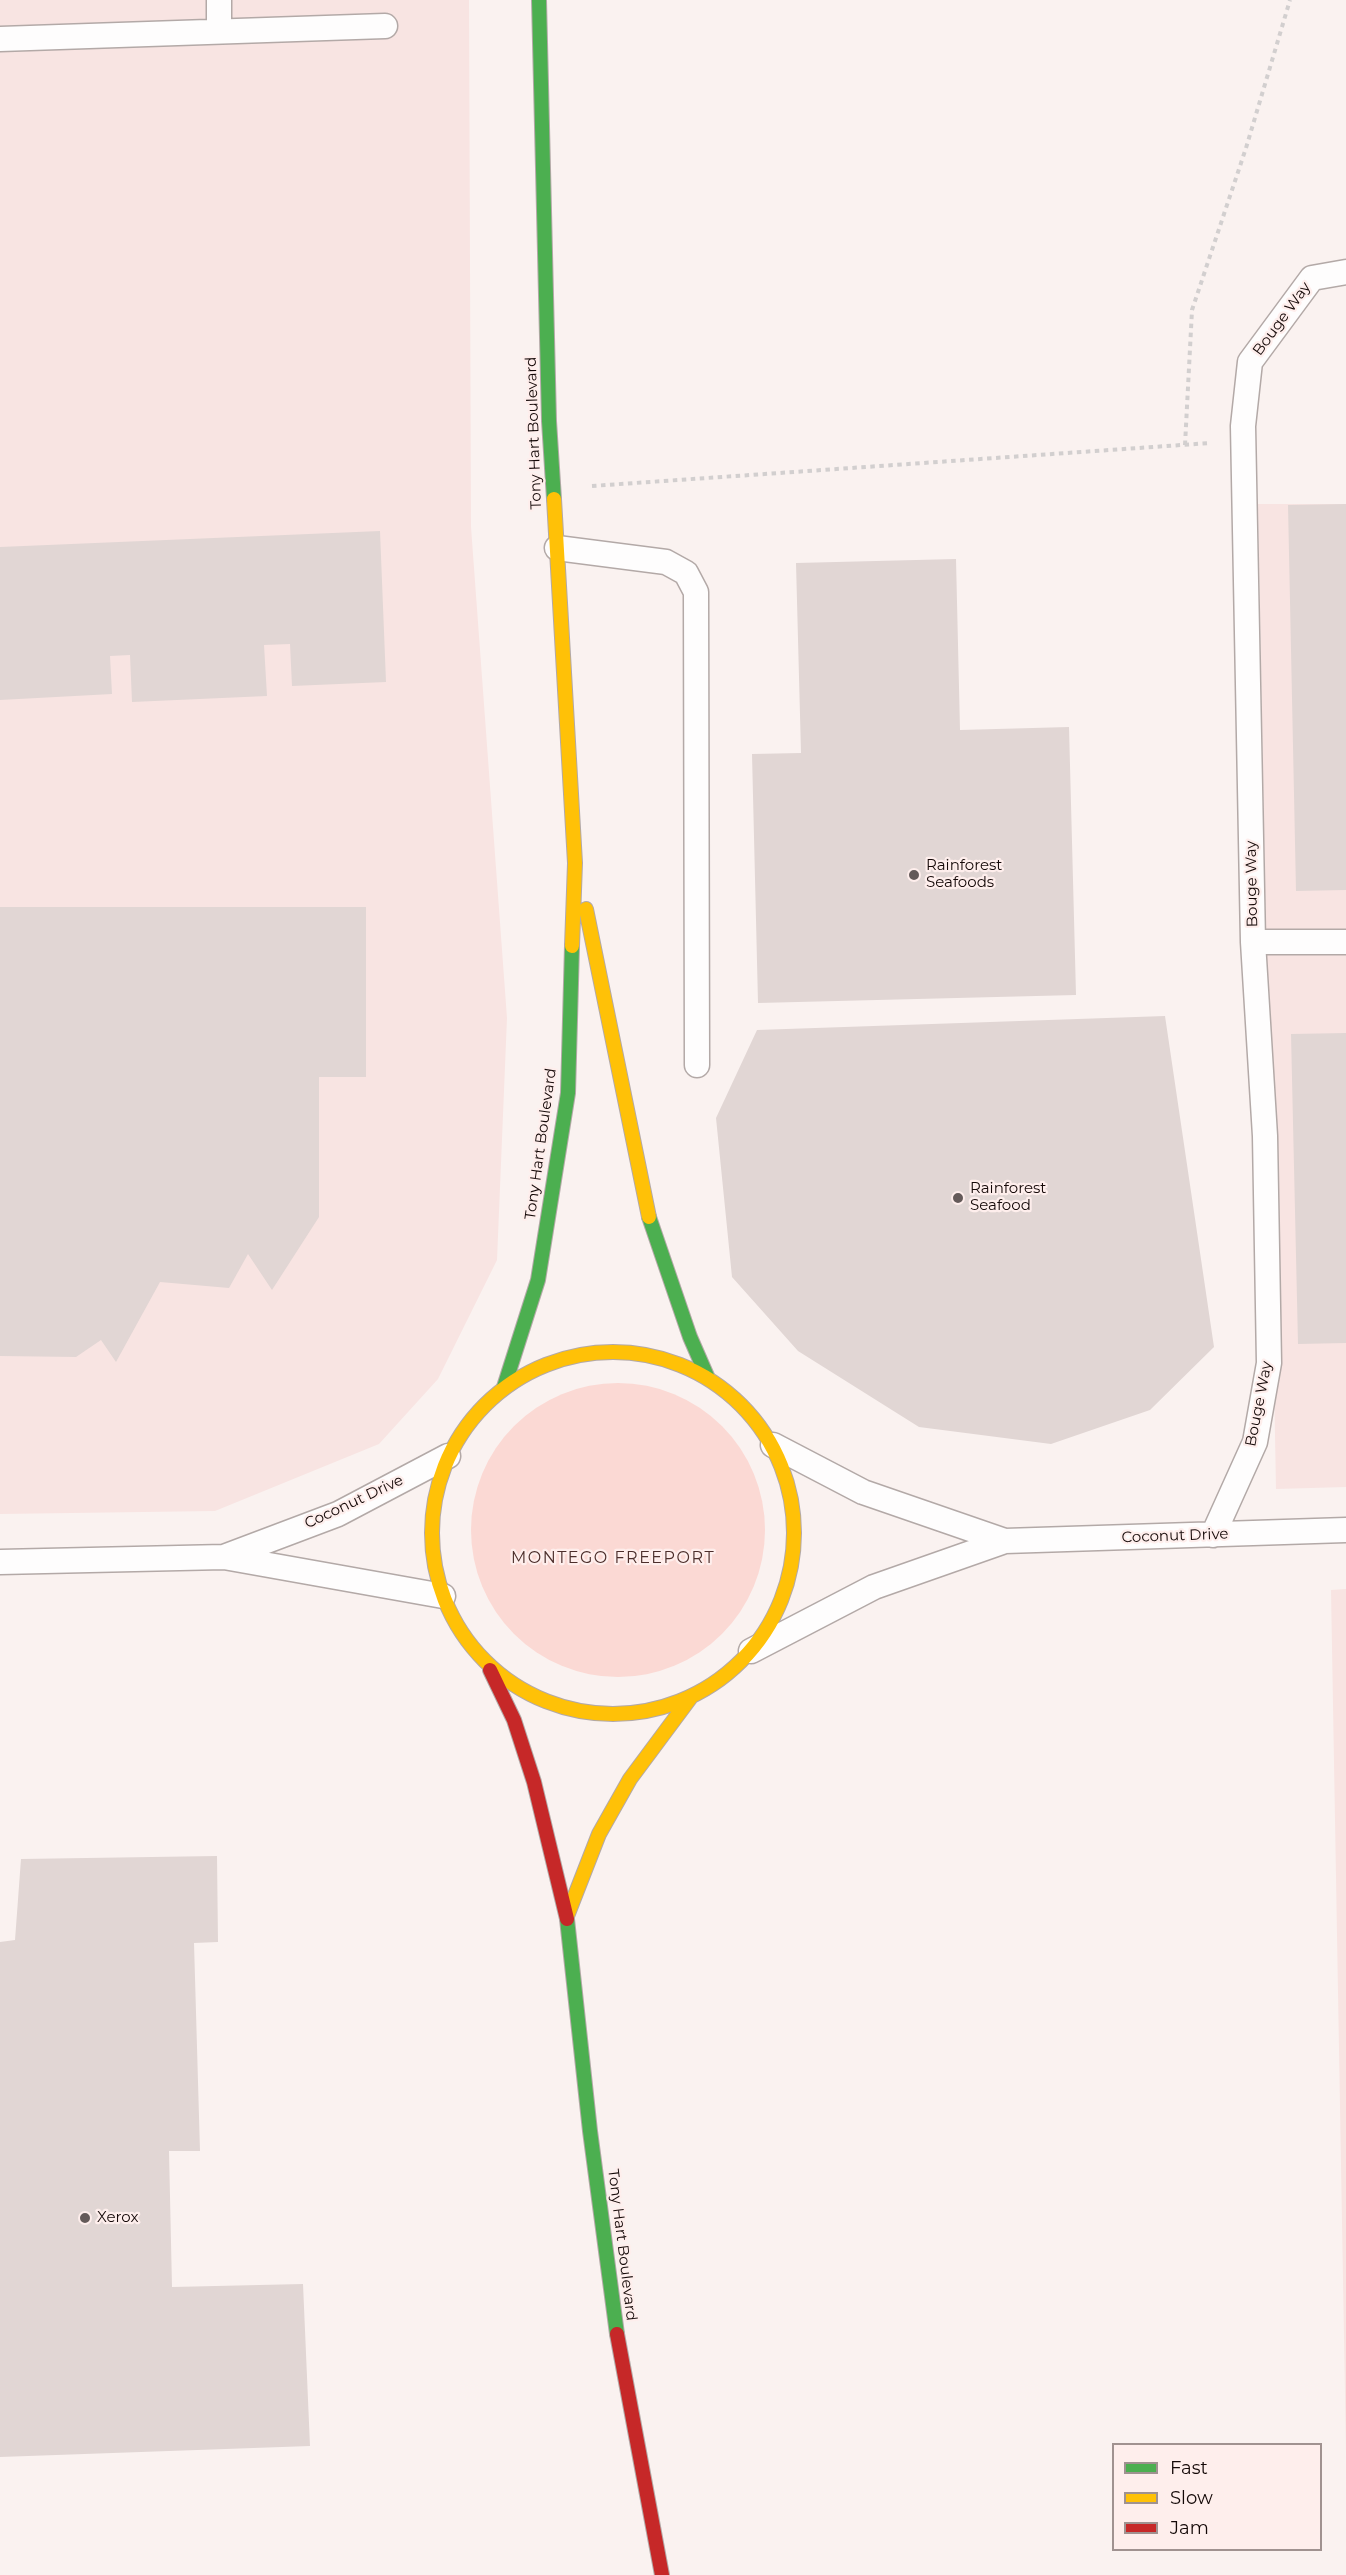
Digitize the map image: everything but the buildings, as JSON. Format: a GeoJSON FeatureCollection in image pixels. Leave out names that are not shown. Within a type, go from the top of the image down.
{"type":"FeatureCollection","features":[{"type":"Feature","properties":{"kind":"street","name":"Tony Hart Boulevard"},"geometry":{"type":"LineString","coordinates":[[504,1386],[538,1280],[568,1093],[575,863],[552,489],[539,0]]}},
{"type":"Feature","properties":{"kind":"street","name":"Tony Hart Boulevard"},"geometry":{"type":"LineString","coordinates":[[575,863],[648,1215],[690,1337],[707,1376]]}},
{"type":"Feature","properties":{"kind":"street"},"geometry":{"type":"LineString","coordinates":[[604,1350],[658,1356],[707,1376],[745,1406],[773,1445],[791,1496],[794,1551],[780,1605],[751,1651],[723,1677],[691,1697],[649,1711],[605,1715],[561,1707],[521,1689],[486,1662],[461,1631],[443,1596],[433,1549],[434,1501],[448,1456],[472,1418],[504,1386],[552,1361],[604,1350]]}},
{"type":"Feature","properties":{"kind":"street","name":"Tony Hart Boulevard"},"geometry":{"type":"LineString","coordinates":[[486,1662],[514,1720],[534,1782],[567,1916],[590,2131],[616,2328],[662,2575]]}},
{"type":"Feature","properties":{"kind":"street","name":"Tony Hart Boulevard"},"geometry":{"type":"LineString","coordinates":[[567,1916],[599,1834],[630,1779],[691,1697]]}},
{"type":"Feature","properties":{"kind":"lane"},"geometry":{"type":"LineString","coordinates":[[219,0],[219,31]]}},
{"type":"Feature","properties":{"kind":"lane"},"geometry":{"type":"LineString","coordinates":[[0,39],[385,26]]}},
{"type":"Feature","properties":{"kind":"lane","name":"Bouge Way"},"geometry":{"type":"LineString","coordinates":[[1213,1535],[1255,1442],[1269,1363],[1265,1136],[1253,942],[1243,441],[1250,362],[1312,278],[1346,272]]}},
{"type":"Feature","properties":{"kind":"lane"},"geometry":{"type":"LineString","coordinates":[[557,548],[666,562],[686,573],[696,592],[697,1065]]}},
{"type":"Feature","properties":{"kind":"lane"},"geometry":{"type":"LineString","coordinates":[[1253,942],[1346,942]]}},
{"type":"Feature","properties":{"kind":"lane","name":"Coconut Drive"},"geometry":{"type":"LineString","coordinates":[[773,1445],[863,1492],[1005,1541]]}},
{"type":"Feature","properties":{"kind":"lane","name":"Coconut Drive"},"geometry":{"type":"LineString","coordinates":[[224,1557],[338,1514],[448,1456]]}},
{"type":"Feature","properties":{"kind":"lane","name":"Coconut Drive"},"geometry":{"type":"LineString","coordinates":[[751,1651],[874,1587],[1005,1541],[1346,1530]]}},
{"type":"Feature","properties":{"kind":"lane","name":"Coconut Drive"},"geometry":{"type":"LineString","coordinates":[[0,1562],[224,1557],[443,1596]]}},
{"type":"Feature","properties":{"kind":"path"},"geometry":{"type":"LineString","coordinates":[[1185,445],[1192,310],[1246,148],[1290,0]]}},
{"type":"Feature","properties":{"kind":"path"},"geometry":{"type":"LineString","coordinates":[[552,489],[1243,441]]}},
{"type":"Feature","properties":{"kind":"shaded area"},"geometry":{"type":"Polygon","coordinates":[[[0,0],[469,0],[471,527],[507,1018],[497,1260],[438,1379],[379,1444],[215,1511],[0,1514],[0,0]]]}},
{"type":"Feature","properties":{"kind":"shaded area"},"geometry":{"type":"Polygon","coordinates":[[[1258,504],[1346,504],[1346,1487],[1276,1489],[1258,504]]]}},
{"type":"Feature","properties":{"kind":"shaded area"},"geometry":{"type":"Polygon","coordinates":[[[604,1383],[632,1383],[661,1389],[687,1400],[711,1416],[732,1437],[748,1461],[759,1487],[765,1516],[765,1544],[754,1586],[740,1612],[722,1634],[687,1660],[661,1671],[632,1677],[604,1677],[575,1671],[549,1660],[525,1644],[504,1623],[488,1599],[477,1573],[471,1544],[471,1516],[477,1487],[488,1461],[504,1437],[525,1416],[549,1400],[575,1389],[604,1383]]]}},
{"type":"Feature","properties":{"kind":"shaded area"},"geometry":{"type":"Polygon","coordinates":[[[1346,1589],[1346,2451],[1331,1590],[1346,1589]]]}},
{"type":"Feature","properties":{"kind":"traffic: fast"},"geometry":{"type":"LineString","coordinates":[[539,0],[549,421],[554,499]]}},
{"type":"Feature","properties":{"kind":"traffic: fast"},"geometry":{"type":"LineString","coordinates":[[504,1387],[538,1280],[568,1093],[572,946]]}},
{"type":"Feature","properties":{"kind":"traffic: fast"},"geometry":{"type":"LineString","coordinates":[[649,1217],[690,1337],[707,1376]]}},
{"type":"Feature","properties":{"kind":"traffic: fast"},"geometry":{"type":"LineString","coordinates":[[567,1919],[590,2131],[617,2334]]}},
{"type":"Feature","properties":{"kind":"traffic: slow"},"geometry":{"type":"LineString","coordinates":[[554,499],[575,863],[572,946]]}},
{"type":"Feature","properties":{"kind":"traffic: slow"},"geometry":{"type":"LineString","coordinates":[[586,909],[649,1217]]}},
{"type":"Feature","properties":{"kind":"traffic: slow"},"geometry":{"type":"LineString","coordinates":[[613,1352],[648,1356],[682,1366],[698,1373],[728,1393],[741,1405],[753,1418],[773,1448],[780,1464],[790,1498],[794,1533],[790,1568],[780,1602],[773,1618],[753,1648],[741,1661],[728,1673],[698,1693],[682,1700],[648,1710],[613,1714],[578,1710],[544,1700],[528,1693],[498,1673],[485,1661],[473,1648],[453,1618],[446,1602],[436,1568],[432,1533],[436,1498],[446,1464],[453,1448],[473,1418],[485,1405],[498,1393],[528,1373],[544,1366],[578,1356],[613,1352]]}},
{"type":"Feature","properties":{"kind":"traffic: slow"},"geometry":{"type":"LineString","coordinates":[[567,1916],[599,1834],[630,1779],[691,1697]]}},
{"type":"Feature","properties":{"kind":"traffic: jam"},"geometry":{"type":"LineString","coordinates":[[490,1670],[514,1720],[534,1782],[567,1919]]}},
{"type":"Feature","properties":{"kind":"traffic: jam"},"geometry":{"type":"LineString","coordinates":[[617,2334],[662,2575]]}},
{"type":"Feature","properties":{"kind":"place","name":"Rainforest Seafoods"},"geometry":{"type":"Point","coordinates":[914,875]}},
{"type":"Feature","properties":{"kind":"place","name":"Rainforest Seafood"},"geometry":{"type":"Point","coordinates":[958,1198]}},
{"type":"Feature","properties":{"kind":"place","name":"Xerox"},"geometry":{"type":"Point","coordinates":[85,2218]}},
{"type":"Feature","properties":{"kind":"district","name":"MONTEGO FREEPORT"},"geometry":{"type":"Point","coordinates":[613,1558]}}]}
